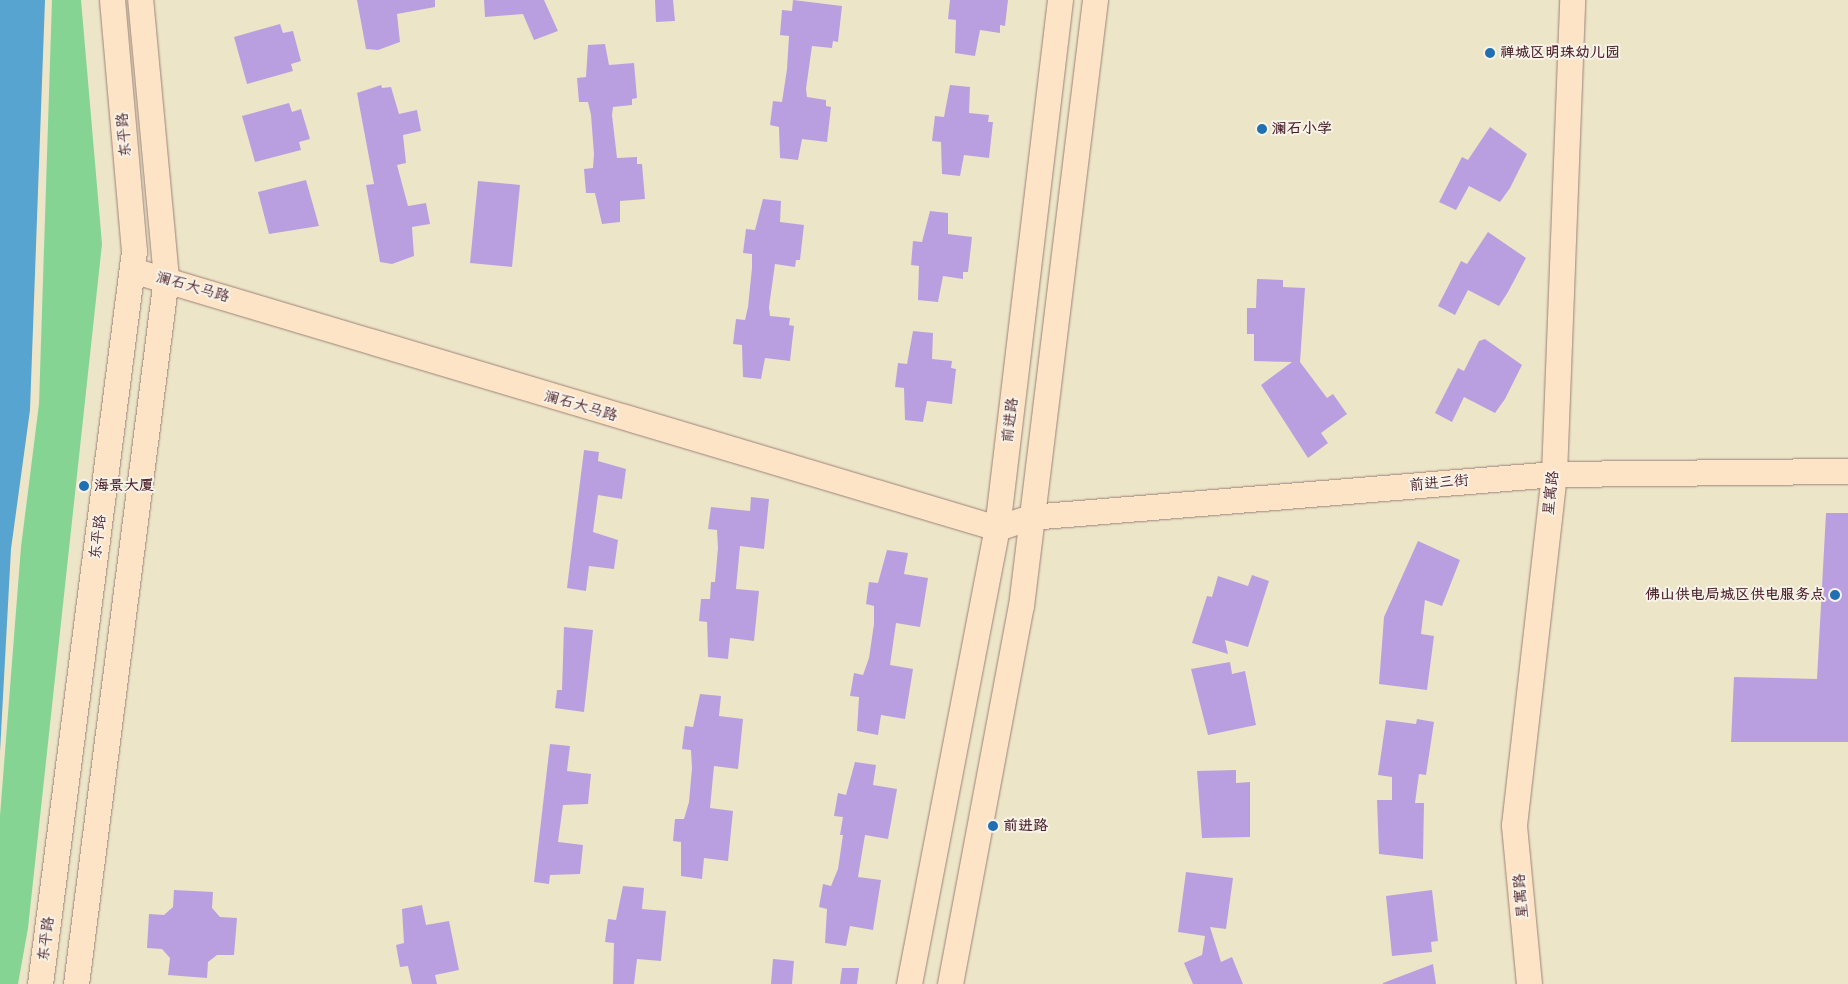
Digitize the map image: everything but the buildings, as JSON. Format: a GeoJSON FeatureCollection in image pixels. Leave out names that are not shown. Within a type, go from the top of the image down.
{"type":"FeatureCollection","features":[{"type":"Feature","properties":{"kind":"street","name":"东平路"},"geometry":{"type":"LineString","coordinates":[[40,984],[134,251],[112,0]]}},
{"type":"Feature","properties":{"kind":"street","name":"东平路"},"geometry":{"type":"LineString","coordinates":[[76,984],[166,278],[140,0]]}},
{"type":"Feature","properties":{"kind":"street","name":"前进路"},"geometry":{"type":"LineString","coordinates":[[910,984],[997,528],[1060,0]]}},
{"type":"Feature","properties":{"kind":"street"},"geometry":{"type":"LineString","coordinates":[[950,984],[1021,606],[1030,517],[1095,0]]}},
{"type":"Feature","properties":{"kind":"street","name":"星寓路"},"geometry":{"type":"LineString","coordinates":[[1529,984],[1514,825],[1554,474],[1572,0]]}},
{"type":"Feature","properties":{"kind":"street","name":"澜石大马路"},"geometry":{"type":"LineString","coordinates":[[132,270],[166,278],[997,528]]}},
{"type":"Feature","properties":{"kind":"street","name":"前进三街"},"geometry":{"type":"LineString","coordinates":[[1030,517],[1554,474],[1848,471]]}},
{"type":"Feature","properties":{"kind":"street"},"geometry":{"type":"LineString","coordinates":[[997,528],[1030,517]]}},
{"type":"Feature","properties":{"kind":"green space"},"geometry":{"type":"Polygon","coordinates":[[[52,0],[81,0],[102,244],[28,928],[18,984],[0,984],[0,816],[21,547],[39,404],[52,0]]]}},
{"type":"Feature","properties":{"kind":"water"},"geometry":{"type":"Polygon","coordinates":[[[0,0],[45,0],[30,410],[11,549],[0,752],[0,0]]]}},
{"type":"Feature","properties":{"kind":"place","name":"禅城区明珠幼儿园"},"geometry":{"type":"Point","coordinates":[1490,53]}},
{"type":"Feature","properties":{"kind":"place","name":"澜石小学"},"geometry":{"type":"Point","coordinates":[1262,129]}},
{"type":"Feature","properties":{"kind":"place","name":"海景大厦"},"geometry":{"type":"Point","coordinates":[84,486]}},
{"type":"Feature","properties":{"kind":"place","name":"佛山供电局城区供电服务点"},"geometry":{"type":"Point","coordinates":[1835,595]}},
{"type":"Feature","properties":{"kind":"place","name":"前进路"},"geometry":{"type":"Point","coordinates":[993,826]}}]}
